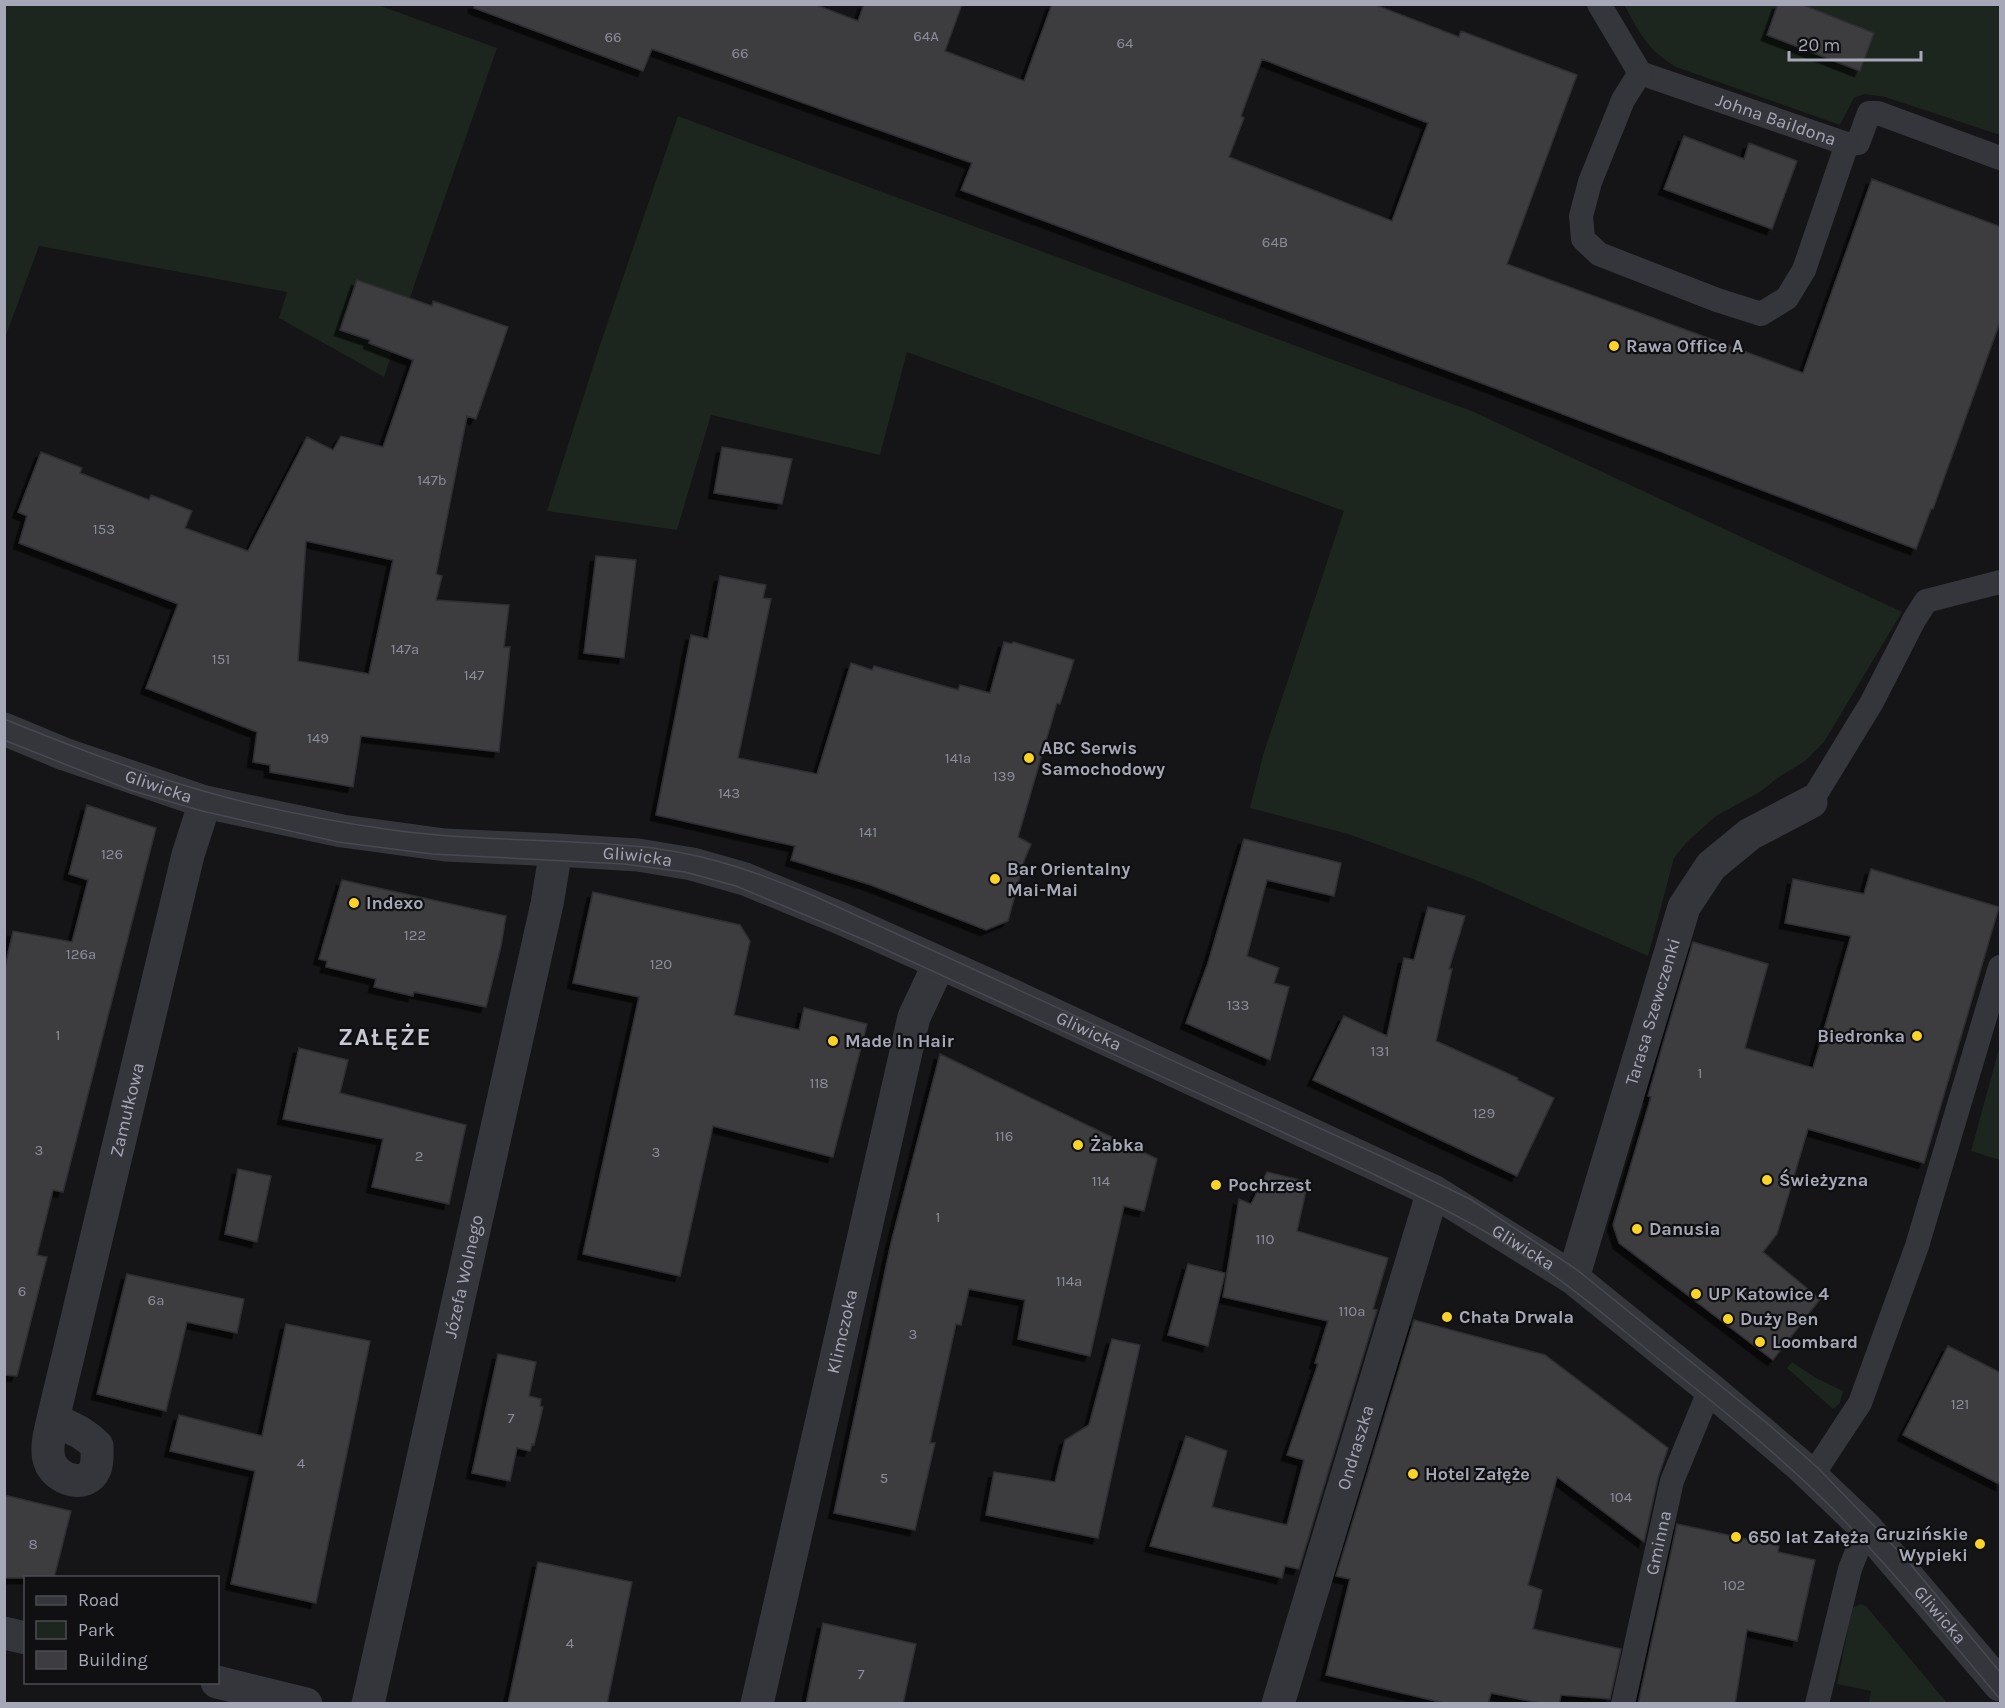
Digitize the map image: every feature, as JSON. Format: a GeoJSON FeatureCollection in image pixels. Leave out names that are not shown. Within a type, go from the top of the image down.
{"type":"FeatureCollection","features":[{"type":"Feature","properties":{"kind":"street","name":"Gliwicka"},"geometry":{"type":"LineString","coordinates":[[4,729],[64,754],[205,802],[342,831],[445,845],[638,855],[692,864],[745,879],[840,918],[1433,1191],[1573,1278],[1710,1389],[1812,1476],[1866,1528],[2001,1685]]}},
{"type":"Feature","properties":{"kind":"street","name":"Zamułkowa"},"geometry":{"type":"LineString","coordinates":[[53,1419],[188,855],[205,802]]}},
{"type":"Feature","properties":{"kind":"street","name":"Tarasa Szewczenki"},"geometry":{"type":"LineString","coordinates":[[1573,1278],[1684,907],[1711,866],[1750,834],[1810,802]]}},
{"type":"Feature","properties":{"kind":"street","name":"Józefa Wolnego"},"geometry":{"type":"LineString","coordinates":[[368,1704],[539,939],[556,850]]}},
{"type":"Feature","properties":{"kind":"street","name":"Klimczoka"},"geometry":{"type":"LineString","coordinates":[[757,1704],[914,1017],[939,964]]}},
{"type":"Feature","properties":{"kind":"street","name":"Ondraszka"},"geometry":{"type":"LineString","coordinates":[[1278,1704],[1433,1191]]}},
{"type":"Feature","properties":{"kind":"street"},"geometry":{"type":"LineString","coordinates":[[4,1633],[24,1638]]}},
{"type":"Feature","properties":{"kind":"street"},"geometry":{"type":"LineString","coordinates":[[219,1683],[306,1704]]}},
{"type":"Feature","properties":{"kind":"lane"},"geometry":{"type":"LineString","coordinates":[[1599,4],[1640,73],[1623,100],[1590,182],[1581,216],[1582,239],[1599,254],[1717,300],[1761,314],[1787,298],[1804,270],[1847,144]]}},
{"type":"Feature","properties":{"kind":"lane","name":"Johna Baildona"},"geometry":{"type":"LineString","coordinates":[[1640,73],[1847,144],[1858,143],[1869,113],[1878,113],[2001,158]]}},
{"type":"Feature","properties":{"kind":"lane"},"geometry":{"type":"LineString","coordinates":[[1810,802],[1872,702],[1926,601],[2001,582]]}},
{"type":"Feature","properties":{"kind":"lane"},"geometry":{"type":"LineString","coordinates":[[1812,1476],[1860,1403],[1917,1246],[2001,967]]}},
{"type":"Feature","properties":{"kind":"lane","name":"Gminna"},"geometry":{"type":"LineString","coordinates":[[1623,1704],[1672,1481],[1710,1389]]}},
{"type":"Feature","properties":{"kind":"lane"},"geometry":{"type":"LineString","coordinates":[[1817,1704],[1850,1569],[1866,1528]]}},
{"type":"Feature","properties":{"kind":"green space"},"geometry":{"type":"Polygon","coordinates":[[[5,5],[378,5],[497,48],[384,377],[279,318],[287,292],[39,246],[5,338],[5,5]]]}},
{"type":"Feature","properties":{"kind":"green space"},"geometry":{"type":"Polygon","coordinates":[[[1624,5],[1999,5],[2000,135],[1885,97],[1865,94],[1854,98],[1840,125],[1676,67],[1651,47],[1624,5]]]}},
{"type":"Feature","properties":{"kind":"green space"},"geometry":{"type":"Polygon","coordinates":[[[678,116],[1474,412],[1902,612],[1824,742],[1805,761],[1760,792],[1716,816],[1686,843],[1674,858],[1648,956],[1473,879],[1348,834],[1250,808],[1263,755],[1344,511],[907,352],[880,455],[711,415],[677,530],[547,511],[599,348],[678,116]]]}},
{"type":"Feature","properties":{"kind":"green space"},"geometry":{"type":"Polygon","coordinates":[[[2000,1045],[2000,1160],[1971,1151],[2000,1045]]]}},
{"type":"Feature","properties":{"kind":"green space"},"geometry":{"type":"Polygon","coordinates":[[[1792,1362],[1816,1378],[1843,1391],[1840,1403],[1833,1409],[1787,1368],[1792,1362]]]}},
{"type":"Feature","properties":{"kind":"green space"},"geometry":{"type":"Polygon","coordinates":[[[1860,1604],[1866,1606],[1947,1703],[1869,1703],[1871,1691],[1837,1684],[1852,1608],[1860,1604]]]}},
{"type":"Feature","properties":{"kind":"building"},"geometry":{"type":"Polygon","coordinates":[[[474,4],[814,4],[858,21],[864,4],[962,4],[945,51],[1024,81],[1052,4],[1373,4],[1459,37],[1461,31],[1577,75],[1507,264],[1803,373],[1872,179],[2001,227],[2001,319],[1933,509],[1931,509],[1916,549],[1484,384],[961,190],[972,163],[652,49],[643,71],[474,8],[474,4]],[[1262,59],[1229,157],[1392,221],[1428,123],[1262,59]]]}},
{"type":"Feature","properties":{"kind":"building"},"geometry":{"type":"Polygon","coordinates":[[[1778,4],[1801,4],[1874,33],[1860,71],[1767,35],[1778,4]]]}},
{"type":"Feature","properties":{"kind":"building"},"geometry":{"type":"Polygon","coordinates":[[[1684,136],[1744,159],[1749,143],[1797,161],[1772,229],[1664,189],[1684,136]]]}},
{"type":"Feature","properties":{"kind":"building"},"geometry":{"type":"Polygon","coordinates":[[[357,280],[432,306],[433,301],[508,327],[476,419],[467,416],[436,574],[442,576],[436,600],[509,605],[504,647],[510,647],[499,752],[361,736],[353,787],[270,772],[270,765],[253,762],[257,732],[146,688],[178,604],[19,543],[27,516],[18,512],[41,452],[82,468],[80,473],[149,500],[151,495],[192,511],[185,528],[248,551],[307,437],[333,450],[341,436],[383,447],[413,360],[369,343],[370,340],[340,330],[357,280]],[[306,541],[298,661],[369,674],[393,560],[306,541]]]}},
{"type":"Feature","properties":{"kind":"building"},"geometry":{"type":"Polygon","coordinates":[[[722,447],[792,459],[782,504],[714,493],[722,447]]]}},
{"type":"Feature","properties":{"kind":"building"},"geometry":{"type":"Polygon","coordinates":[[[596,556],[636,560],[624,658],[584,653],[596,556]]]}},
{"type":"Feature","properties":{"kind":"building"},"geometry":{"type":"Polygon","coordinates":[[[720,576],[766,585],[763,598],[771,599],[738,758],[817,774],[851,663],[872,670],[874,666],[958,690],[960,685],[990,693],[1004,642],[1012,644],[1013,642],[1074,660],[1060,704],[1057,703],[1018,837],[1031,844],[1024,861],[1008,921],[986,930],[871,885],[791,860],[795,846],[656,815],[691,635],[708,639],[720,576]]]}},
{"type":"Feature","properties":{"kind":"building"},"geometry":{"type":"Polygon","coordinates":[[[87,805],[156,828],[63,1192],[53,1190],[37,1255],[47,1257],[17,1376],[4,1375],[4,972],[13,931],[72,942],[88,880],[69,874],[87,805]]]}},
{"type":"Feature","properties":{"kind":"building"},"geometry":{"type":"Polygon","coordinates":[[[1244,839],[1341,863],[1334,896],[1267,880],[1247,956],[1279,968],[1274,983],[1289,987],[1270,1060],[1186,1023],[1208,963],[1244,839]]]}},
{"type":"Feature","properties":{"kind":"building"},"geometry":{"type":"Polygon","coordinates":[[[1871,869],[1999,907],[1924,1163],[1808,1129],[1777,1234],[1763,1252],[1820,1299],[1773,1360],[1619,1243],[1613,1225],[1693,942],[1768,964],[1745,1048],[1813,1068],[1851,936],[1785,923],[1793,879],[1864,894],[1871,869]]]}},
{"type":"Feature","properties":{"kind":"building"},"geometry":{"type":"Polygon","coordinates":[[[342,880],[506,916],[486,1007],[414,992],[413,996],[374,987],[376,979],[326,967],[327,961],[319,959],[342,880]]]}},
{"type":"Feature","properties":{"kind":"building"},"geometry":{"type":"Polygon","coordinates":[[[593,892],[740,925],[750,941],[734,1015],[799,1030],[804,1008],[867,1024],[833,1157],[713,1126],[680,1276],[583,1254],[639,997],[573,983],[593,892]]]}},
{"type":"Feature","properties":{"kind":"building"},"geometry":{"type":"Polygon","coordinates":[[[1428,907],[1465,916],[1449,969],[1452,969],[1436,1041],[1518,1078],[1517,1080],[1554,1098],[1517,1176],[1313,1080],[1344,1016],[1387,1036],[1404,958],[1414,960],[1428,907]]]}},
{"type":"Feature","properties":{"kind":"building"},"geometry":{"type":"Polygon","coordinates":[[[299,1048],[348,1060],[340,1093],[466,1125],[449,1204],[372,1187],[383,1139],[283,1119],[299,1048]]]}},
{"type":"Feature","properties":{"kind":"building"},"geometry":{"type":"Polygon","coordinates":[[[940,1054],[1157,1159],[1144,1211],[1124,1206],[1090,1356],[1018,1339],[1025,1300],[969,1289],[961,1325],[956,1324],[930,1443],[935,1443],[915,1530],[834,1513],[891,1243],[940,1054]]]}},
{"type":"Feature","properties":{"kind":"building"},"geometry":{"type":"Polygon","coordinates":[[[238,1169],[271,1176],[257,1242],[225,1234],[238,1169]]]}},
{"type":"Feature","properties":{"kind":"building"},"geometry":{"type":"Polygon","coordinates":[[[1267,1172],[1308,1182],[1297,1231],[1388,1258],[1373,1309],[1377,1310],[1299,1569],[1285,1566],[1282,1578],[1150,1546],[1186,1436],[1227,1451],[1212,1507],[1287,1525],[1304,1460],[1287,1455],[1318,1364],[1315,1363],[1328,1321],[1223,1297],[1239,1199],[1251,1204],[1267,1172]]]}},
{"type":"Feature","properties":{"kind":"building"},"geometry":{"type":"Polygon","coordinates":[[[1188,1264],[1225,1273],[1208,1346],[1168,1335],[1188,1264]]]}},
{"type":"Feature","properties":{"kind":"building"},"geometry":{"type":"Polygon","coordinates":[[[127,1274],[244,1299],[237,1333],[187,1322],[166,1411],[97,1394],[127,1274]]]}},
{"type":"Feature","properties":{"kind":"building"},"geometry":{"type":"Polygon","coordinates":[[[1414,1320],[1545,1355],[1668,1448],[1658,1478],[1644,1542],[1557,1477],[1528,1585],[1542,1590],[1533,1629],[1621,1649],[1610,1699],[1561,1695],[1559,1704],[1544,1704],[1491,1693],[1488,1704],[1448,1704],[1326,1675],[1350,1579],[1336,1576],[1414,1320]]]}},
{"type":"Feature","properties":{"kind":"building"},"geometry":{"type":"Polygon","coordinates":[[[286,1324],[370,1341],[316,1603],[231,1584],[255,1471],[170,1451],[179,1415],[262,1436],[286,1324]]]}},
{"type":"Feature","properties":{"kind":"building"},"geometry":{"type":"Polygon","coordinates":[[[1112,1339],[1140,1345],[1098,1538],[986,1515],[994,1472],[1055,1482],[1065,1440],[1089,1425],[1112,1339]]]}},
{"type":"Feature","properties":{"kind":"building"},"geometry":{"type":"Polygon","coordinates":[[[1948,1346],[2001,1373],[2001,1485],[1903,1435],[1948,1346]]]}},
{"type":"Feature","properties":{"kind":"building"},"geometry":{"type":"Polygon","coordinates":[[[498,1354],[536,1362],[529,1396],[541,1399],[540,1406],[543,1407],[534,1445],[532,1444],[530,1451],[517,1448],[510,1481],[472,1473],[498,1354]]]}},
{"type":"Feature","properties":{"kind":"building"},"geometry":{"type":"Polygon","coordinates":[[[4,1495],[71,1511],[55,1576],[4,1578],[4,1495]]]}},
{"type":"Feature","properties":{"kind":"building"},"geometry":{"type":"Polygon","coordinates":[[[1677,1524],[1779,1546],[1778,1552],[1815,1560],[1797,1641],[1747,1630],[1735,1704],[1638,1704],[1677,1524]]]}},
{"type":"Feature","properties":{"kind":"building"},"geometry":{"type":"Polygon","coordinates":[[[538,1562],[632,1582],[607,1704],[508,1704],[538,1562]]]}},
{"type":"Feature","properties":{"kind":"building"},"geometry":{"type":"Polygon","coordinates":[[[823,1623],[916,1644],[903,1704],[806,1704],[823,1623]]]}},
{"type":"Feature","properties":{"kind":"tram line"},"geometry":{"type":"LineString","coordinates":[[4,719],[160,778],[209,793],[287,812],[419,833],[653,848],[680,852],[738,867],[814,896],[1387,1159],[1472,1200],[1576,1269],[1768,1424],[1818,1468],[1907,1560],[2000,1672]]}},
{"type":"Feature","properties":{"kind":"tram line"},"geometry":{"type":"LineString","coordinates":[[4,740],[130,790],[202,811],[338,842],[432,854],[624,864],[685,872],[736,886],[867,941],[1365,1170],[1469,1222],[1547,1271],[1735,1420],[1797,1474],[1858,1535],[2000,1699]]}},
{"type":"Feature","properties":{"kind":"place","name":"Rawa Office A"},"geometry":{"type":"Point","coordinates":[1614,346]}},
{"type":"Feature","properties":{"kind":"place","name":"ABC Serwis Samochodowy"},"geometry":{"type":"Point","coordinates":[1029,758]}},
{"type":"Feature","properties":{"kind":"place","name":"Bar Orientalny Mai-Mai"},"geometry":{"type":"Point","coordinates":[995,879]}},
{"type":"Feature","properties":{"kind":"place","name":"Indexo"},"geometry":{"type":"Point","coordinates":[354,903]}},
{"type":"Feature","properties":{"kind":"place","name":"Biedronka"},"geometry":{"type":"Point","coordinates":[1917,1036]}},
{"type":"Feature","properties":{"kind":"place","name":"Made In Hair"},"geometry":{"type":"Point","coordinates":[833,1041]}},
{"type":"Feature","properties":{"kind":"place","name":"Żabka"},"geometry":{"type":"Point","coordinates":[1078,1145]}},
{"type":"Feature","properties":{"kind":"place","name":"Świeżyzna"},"geometry":{"type":"Point","coordinates":[1767,1180]}},
{"type":"Feature","properties":{"kind":"place","name":"Pochrzest"},"geometry":{"type":"Point","coordinates":[1216,1185]}},
{"type":"Feature","properties":{"kind":"place","name":"Danusia"},"geometry":{"type":"Point","coordinates":[1637,1229]}},
{"type":"Feature","properties":{"kind":"place","name":"UP Katowice 4"},"geometry":{"type":"Point","coordinates":[1696,1294]}},
{"type":"Feature","properties":{"kind":"place","name":"Chata Drwala"},"geometry":{"type":"Point","coordinates":[1447,1317]}},
{"type":"Feature","properties":{"kind":"place","name":"Duży Ben"},"geometry":{"type":"Point","coordinates":[1728,1319]}},
{"type":"Feature","properties":{"kind":"place","name":"Loombard"},"geometry":{"type":"Point","coordinates":[1760,1342]}},
{"type":"Feature","properties":{"kind":"place","name":"Hotel Załęże"},"geometry":{"type":"Point","coordinates":[1413,1474]}},
{"type":"Feature","properties":{"kind":"place","name":"650 lat Załęża"},"geometry":{"type":"Point","coordinates":[1736,1537]}},
{"type":"Feature","properties":{"kind":"place","name":"Gruzińskie Wypieki"},"geometry":{"type":"Point","coordinates":[1980,1544]}},
{"type":"Feature","properties":{"kind":"district","name":"ZAŁĘŻE"},"geometry":{"type":"Point","coordinates":[385,1037]}}]}
